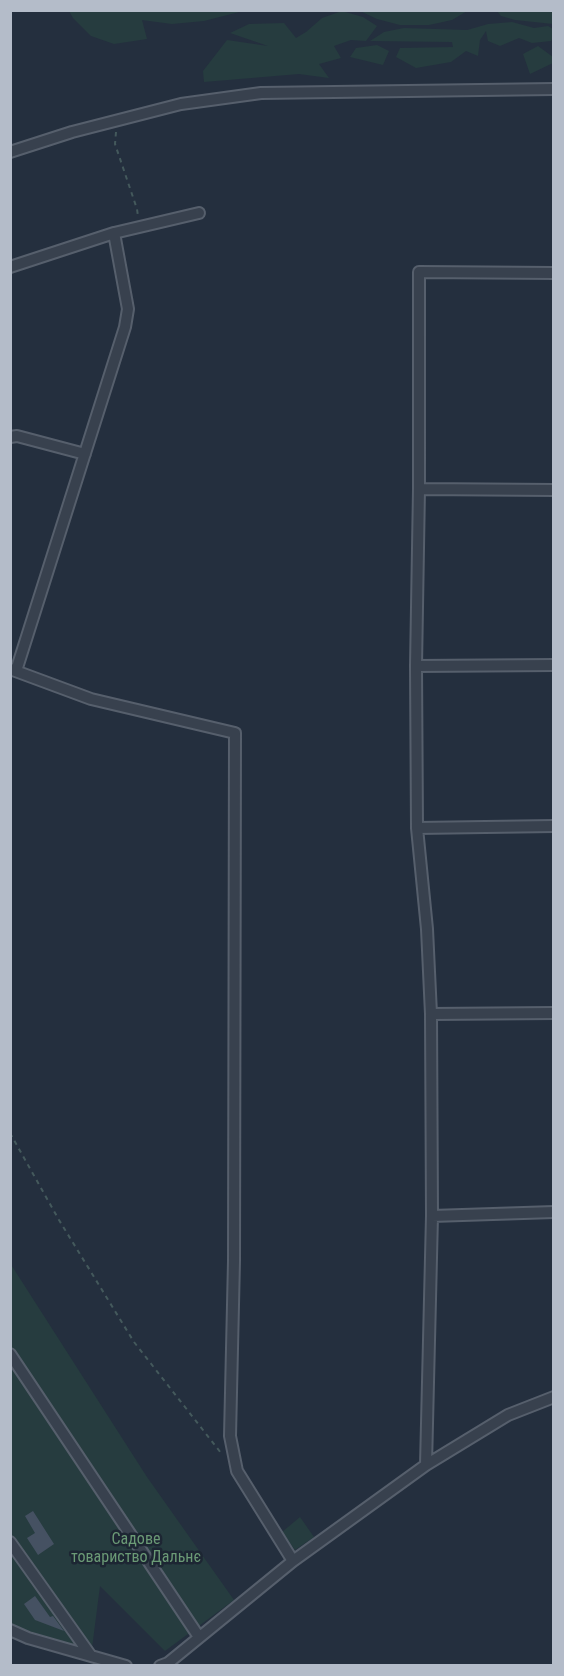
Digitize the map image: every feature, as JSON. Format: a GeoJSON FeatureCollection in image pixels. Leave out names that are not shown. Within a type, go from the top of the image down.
{"type":"FeatureCollection","features":[{"type":"Feature","properties":{"kind":"street"},"geometry":{"type":"LineString","coordinates":[[10,152],[72,132],[181,104],[261,93],[554,89]]}},
{"type":"Feature","properties":{"kind":"street"},"geometry":{"type":"LineString","coordinates":[[10,267],[114,233],[199,213]]}},
{"type":"Feature","properties":{"kind":"street"},"geometry":{"type":"LineString","coordinates":[[114,233],[128,309],[125,327],[13,670],[91,699],[235,733],[234,1261],[230,1436],[237,1471],[293,1561]]}},
{"type":"Feature","properties":{"kind":"street"},"geometry":{"type":"LineString","coordinates":[[426,1465],[432,1216],[431,1014],[427,929],[417,828],[418,272],[554,273]]}},
{"type":"Feature","properties":{"kind":"street"},"geometry":{"type":"LineString","coordinates":[[10,437],[17,436],[85,454]]}},
{"type":"Feature","properties":{"kind":"street"},"geometry":{"type":"LineString","coordinates":[[419,489],[554,490]]}},
{"type":"Feature","properties":{"kind":"street"},"geometry":{"type":"LineString","coordinates":[[416,666],[554,665]]}},
{"type":"Feature","properties":{"kind":"street"},"geometry":{"type":"LineString","coordinates":[[417,828],[554,826]]}},
{"type":"Feature","properties":{"kind":"street"},"geometry":{"type":"LineString","coordinates":[[431,1014],[554,1013]]}},
{"type":"Feature","properties":{"kind":"street"},"geometry":{"type":"LineString","coordinates":[[432,1216],[554,1212]]}},
{"type":"Feature","properties":{"kind":"street"},"geometry":{"type":"LineString","coordinates":[[10,1354],[199,1637]]}},
{"type":"Feature","properties":{"kind":"street"},"geometry":{"type":"LineString","coordinates":[[159,1665],[168,1662],[293,1561],[426,1465],[508,1415],[554,1397]]}},
{"type":"Feature","properties":{"kind":"street"},"geometry":{"type":"LineString","coordinates":[[10,1542],[91,1656]]}},
{"type":"Feature","properties":{"kind":"street"},"geometry":{"type":"LineString","coordinates":[[10,1630],[28,1638],[126,1665]]}},
{"type":"Feature","properties":{"kind":"path"},"geometry":{"type":"LineString","coordinates":[[118,121],[115,144],[137,209],[138,228]]}},
{"type":"Feature","properties":{"kind":"path"},"geometry":{"type":"LineString","coordinates":[[10,1133],[59,1220],[134,1342],[224,1455]]}},
{"type":"Feature","properties":{"kind":"green space"},"geometry":{"type":"Polygon","coordinates":[[[69,11],[243,11],[204,21],[172,24],[142,20],[147,39],[114,44],[91,36],[69,11]]]}},
{"type":"Feature","properties":{"kind":"green space"},"geometry":{"type":"Polygon","coordinates":[[[342,11],[363,17],[377,26],[366,41],[351,40],[334,46],[341,58],[319,64],[329,78],[299,74],[204,82],[203,71],[227,40],[268,46],[230,33],[249,24],[284,23],[296,38],[322,18],[342,11]]]}},
{"type":"Feature","properties":{"kind":"green space"},"geometry":{"type":"Polygon","coordinates":[[[360,11],[467,11],[452,20],[429,25],[400,25],[377,19],[360,11]]]}},
{"type":"Feature","properties":{"kind":"green space"},"geometry":{"type":"Polygon","coordinates":[[[497,11],[553,11],[553,24],[515,20],[501,16],[497,11]]]}},
{"type":"Feature","properties":{"kind":"green space"},"geometry":{"type":"Polygon","coordinates":[[[512,22],[534,28],[548,26],[553,29],[553,38],[551,41],[532,43],[519,38],[500,46],[488,41],[486,31],[480,40],[478,56],[466,51],[451,62],[416,68],[396,57],[400,48],[453,47],[452,42],[370,41],[384,32],[404,28],[467,30],[488,24],[512,22]]]}},
{"type":"Feature","properties":{"kind":"green space"},"geometry":{"type":"Polygon","coordinates":[[[377,45],[389,51],[383,65],[350,57],[356,48],[377,45]]]}},
{"type":"Feature","properties":{"kind":"green space"},"geometry":{"type":"Polygon","coordinates":[[[538,46],[553,57],[553,63],[530,74],[523,54],[538,46]]]}},
{"type":"Feature","properties":{"kind":"green space","name":"Садове товариство Дальнє"},"geometry":{"type":"Polygon","coordinates":[[[10,1263],[147,1477],[234,1600],[165,1651],[100,1586],[91,1656],[11,1630],[10,1263]]]}},
{"type":"Feature","properties":{"kind":"green space"},"geometry":{"type":"Polygon","coordinates":[[[300,1517],[314,1537],[295,1550],[282,1532],[300,1517]]]}},
{"type":"Feature","properties":{"kind":"building"},"geometry":{"type":"Polygon","coordinates":[[[33,1511],[54,1544],[38,1555],[27,1538],[35,1533],[25,1516],[33,1511]]]}},
{"type":"Feature","properties":{"kind":"building"},"geometry":{"type":"Polygon","coordinates":[[[35,1596],[50,1617],[53,1616],[64,1631],[35,1620],[24,1604],[35,1596]]]}}]}
